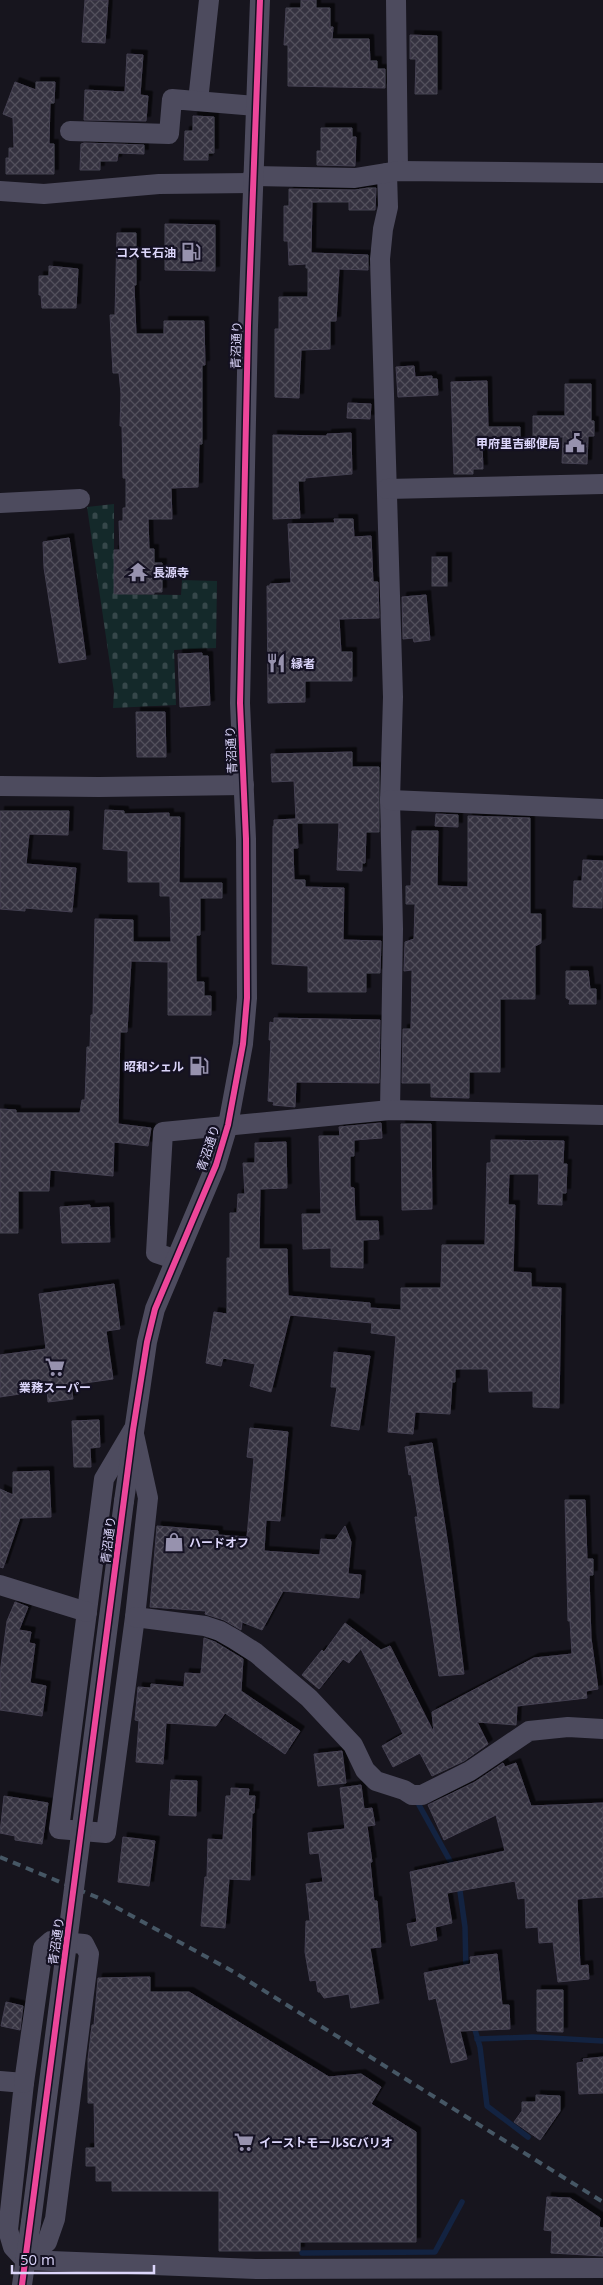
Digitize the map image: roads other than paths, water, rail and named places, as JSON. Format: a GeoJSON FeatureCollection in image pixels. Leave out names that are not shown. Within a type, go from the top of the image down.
{"type":"FeatureCollection","features":[{"type":"Feature","properties":{"kind":"street"},"geometry":{"type":"LineString","coordinates":[[198,101],[210,0]]}},
{"type":"Feature","properties":{"kind":"street","name":"青沼通り"},"geometry":{"type":"LineString","coordinates":[[22,2285],[124,1502],[153,1317],[174,1259],[216,1165],[228,1125],[243,1044],[246,998],[244,785],[240,703],[243,496],[260,0]]}},
{"type":"Feature","properties":{"kind":"street"},"geometry":{"type":"LineString","coordinates":[[390,1110],[393,929],[390,800],[393,697],[380,259],[393,172],[396,0]]}},
{"type":"Feature","properties":{"kind":"street"},"geometry":{"type":"LineString","coordinates":[[70,131],[169,134],[172,99],[256,106]]}},
{"type":"Feature","properties":{"kind":"street"},"geometry":{"type":"LineString","coordinates":[[0,191],[44,194],[159,184],[355,178],[393,172],[603,173]]}},
{"type":"Feature","properties":{"kind":"street"},"geometry":{"type":"LineString","coordinates":[[387,489],[603,484]]}},
{"type":"Feature","properties":{"kind":"street"},"geometry":{"type":"LineString","coordinates":[[0,503],[80,499]]}},
{"type":"Feature","properties":{"kind":"street"},"geometry":{"type":"LineString","coordinates":[[0,786],[244,785]]}},
{"type":"Feature","properties":{"kind":"street"},"geometry":{"type":"LineString","coordinates":[[390,800],[603,809]]}},
{"type":"Feature","properties":{"kind":"street"},"geometry":{"type":"LineString","coordinates":[[174,1259],[156,1253],[163,1132],[390,1110],[603,1115]]}},
{"type":"Feature","properties":{"kind":"street"},"geometry":{"type":"LineString","coordinates":[[134,1430],[148,1498],[135,1617],[106,1833],[59,1828],[104,1479],[134,1430]]}},
{"type":"Feature","properties":{"kind":"street"},"geometry":{"type":"LineString","coordinates":[[0,1585],[88,1612]]}},
{"type":"Feature","properties":{"kind":"street"},"geometry":{"type":"LineString","coordinates":[[135,1617],[206,1626],[234,1639],[256,1653],[309,1698],[353,1745],[365,1770],[376,1781],[404,1790],[412,1795],[422,1795],[470,1770],[529,1731],[568,1727],[603,1729]]}},
{"type":"Feature","properties":{"kind":"street"},"geometry":{"type":"LineString","coordinates":[[25,2260],[47,2242],[55,2219],[90,1954],[84,1944],[51,1941],[43,1948],[24,2083],[8,2230],[12,2247],[25,2260],[256,2269],[603,2268]]}},
{"type":"Feature","properties":{"kind":"street"},"geometry":{"type":"LineString","coordinates":[[0,2081],[24,2083]]}},
{"type":"Feature","properties":{"kind":"waterway"},"geometry":{"type":"LineString","coordinates":[[419,1805],[454,1868]]}},
{"type":"Feature","properties":{"kind":"waterway"},"geometry":{"type":"LineString","coordinates":[[459,1884],[465,1927],[466,1972]]}},
{"type":"Feature","properties":{"kind":"waterway"},"geometry":{"type":"LineString","coordinates":[[473,2023],[480,2047],[487,2106],[528,2137]]}},
{"type":"Feature","properties":{"kind":"waterway"},"geometry":{"type":"LineString","coordinates":[[477,2039],[533,2037],[603,2041]]}},
{"type":"Feature","properties":{"kind":"waterway"},"geometry":{"type":"LineString","coordinates":[[302,2253],[435,2252],[462,2202]]}},
{"type":"Feature","properties":{"kind":"railway"},"geometry":{"type":"LineString","coordinates":[[0,1857],[101,1899],[234,1972],[603,2202]]}},
{"type":"Feature","properties":{"kind":"place","name":"コスモ石油"},"geometry":{"type":"Point","coordinates":[191,252]}},
{"type":"Feature","properties":{"kind":"place","name":"甲府里吉郵便局"},"geometry":{"type":"Point","coordinates":[575,443]}},
{"type":"Feature","properties":{"kind":"place","name":"長源寺"},"geometry":{"type":"Point","coordinates":[138,572]}},
{"type":"Feature","properties":{"kind":"place","name":"縁者"},"geometry":{"type":"Point","coordinates":[276,663]}},
{"type":"Feature","properties":{"kind":"place","name":"昭和シェル"},"geometry":{"type":"Point","coordinates":[199,1066]}},
{"type":"Feature","properties":{"kind":"place","name":"業務スーパー"},"geometry":{"type":"Point","coordinates":[55,1367]}},
{"type":"Feature","properties":{"kind":"place","name":"ハードオフ"},"geometry":{"type":"Point","coordinates":[174,1542]}},
{"type":"Feature","properties":{"kind":"place","name":"イーストモールSCバリオ"},"geometry":{"type":"Point","coordinates":[244,2142]}}]}
